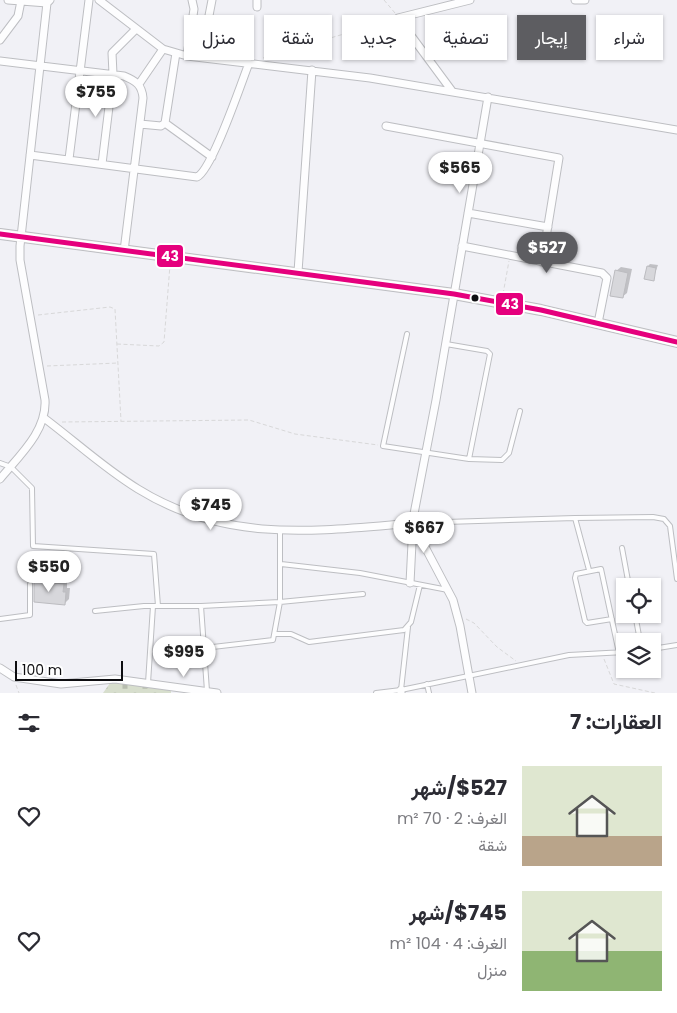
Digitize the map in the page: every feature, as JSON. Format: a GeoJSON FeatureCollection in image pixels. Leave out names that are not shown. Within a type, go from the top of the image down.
{"type":"FeatureCollection","features":[{"type":"Feature","properties":{"kind":"main road"},"geometry":{"type":"LineString","coordinates":[[0,234],[454,294],[501,302],[677,342]]}},
{"type":"Feature","properties":{"kind":"street"},"geometry":{"type":"LineString","coordinates":[[0,479],[47,420],[20,260],[20,237],[49,2],[8,0]]}},
{"type":"Feature","properties":{"kind":"street"},"geometry":{"type":"LineString","coordinates":[[69,159],[89,0]]}},
{"type":"Feature","properties":{"kind":"street"},"geometry":{"type":"LineString","coordinates":[[99,0],[163,49],[184,55]]}},
{"type":"Feature","properties":{"kind":"street"},"geometry":{"type":"LineString","coordinates":[[192,0],[193,15]]}},
{"type":"Feature","properties":{"kind":"street"},"geometry":{"type":"LineString","coordinates":[[209,15],[212,0]]}},
{"type":"Feature","properties":{"kind":"street"},"geometry":{"type":"LineString","coordinates":[[410,15],[470,0]]}},
{"type":"Feature","properties":{"kind":"street"},"geometry":{"type":"LineString","coordinates":[[574,0],[585,0]]}},
{"type":"Feature","properties":{"kind":"street"},"geometry":{"type":"LineString","coordinates":[[0,40],[18,16],[21,1]]}},
{"type":"Feature","properties":{"kind":"street"},"geometry":{"type":"LineString","coordinates":[[102,164],[112,74],[112,53],[136,29]]}},
{"type":"Feature","properties":{"kind":"street"},"geometry":{"type":"LineString","coordinates":[[415,41],[452,91]]}},
{"type":"Feature","properties":{"kind":"street"},"geometry":{"type":"LineString","coordinates":[[138,84],[163,49]]}},
{"type":"Feature","properties":{"kind":"street"},"geometry":{"type":"LineString","coordinates":[[165,123],[176,53]]}},
{"type":"Feature","properties":{"kind":"street"},"geometry":{"type":"LineString","coordinates":[[225,60],[312,70],[452,91],[677,130]]}},
{"type":"Feature","properties":{"kind":"street"},"geometry":{"type":"LineString","coordinates":[[0,61],[41,64],[124,76],[142,88],[143,98],[124,251]]}},
{"type":"Feature","properties":{"kind":"street"},"geometry":{"type":"LineString","coordinates":[[30,155],[196,177],[202,174],[212,157],[249,63]]}},
{"type":"Feature","properties":{"kind":"street"},"geometry":{"type":"LineString","coordinates":[[298,272],[312,70]]}},
{"type":"Feature","properties":{"kind":"street"},"geometry":{"type":"LineString","coordinates":[[410,583],[413,523],[488,97]]}},
{"type":"Feature","properties":{"kind":"street"},"geometry":{"type":"LineString","coordinates":[[165,123],[212,157]]}},
{"type":"Feature","properties":{"kind":"street"},"geometry":{"type":"LineString","coordinates":[[140,124],[161,126],[165,123]]}},
{"type":"Feature","properties":{"kind":"street"},"geometry":{"type":"LineString","coordinates":[[386,126],[559,158],[542,262]]}},
{"type":"Feature","properties":{"kind":"street"},"geometry":{"type":"LineString","coordinates":[[468,212],[548,227]]}},
{"type":"Feature","properties":{"kind":"street"},"geometry":{"type":"LineString","coordinates":[[462,246],[605,275],[598,323]]}},
{"type":"Feature","properties":{"kind":"street"},"geometry":{"type":"LineString","coordinates":[[47,420],[118,477],[160,501],[216,521],[247,529],[280,532],[413,523]]}},
{"type":"Feature","properties":{"kind":"street"},"geometry":{"type":"LineString","coordinates":[[413,523],[449,590],[458,617],[472,693]]}},
{"type":"Feature","properties":{"kind":"street"},"geometry":{"type":"LineString","coordinates":[[0,668],[14,677],[61,684],[115,678],[216,693]]}},
{"type":"Feature","properties":{"kind":"lane"},"geometry":{"type":"LineString","coordinates":[[407,334],[383,446],[469,459],[496,461],[506,457],[520,411]]}},
{"type":"Feature","properties":{"kind":"lane"},"geometry":{"type":"LineString","coordinates":[[446,344],[490,353],[469,459]]}},
{"type":"Feature","properties":{"kind":"lane"},"geometry":{"type":"LineString","coordinates":[[0,463],[10,467],[32,488],[33,546],[154,554],[155,606],[148,684]]}},
{"type":"Feature","properties":{"kind":"lane"},"geometry":{"type":"LineString","coordinates":[[413,523],[575,518],[653,517],[664,519],[670,526],[677,579]]}},
{"type":"Feature","properties":{"kind":"lane"},"geometry":{"type":"LineString","coordinates":[[575,518],[589,570]]}},
{"type":"Feature","properties":{"kind":"lane"},"geometry":{"type":"LineString","coordinates":[[204,648],[271,641],[276,634],[280,602],[280,532]]}},
{"type":"Feature","properties":{"kind":"lane"},"geometry":{"type":"LineString","coordinates":[[622,548],[628,578]]}},
{"type":"Feature","properties":{"kind":"lane"},"geometry":{"type":"LineString","coordinates":[[280,564],[330,568],[449,590]]}},
{"type":"Feature","properties":{"kind":"lane"},"geometry":{"type":"LineString","coordinates":[[612,619],[587,623],[585,621],[575,576],[589,570],[601,569],[612,619],[616,642]]}},
{"type":"Feature","properties":{"kind":"lane"},"geometry":{"type":"LineString","coordinates":[[0,618],[30,615],[30,584]]}},
{"type":"Feature","properties":{"kind":"lane"},"geometry":{"type":"LineString","coordinates":[[401,692],[408,627],[420,585]]}},
{"type":"Feature","properties":{"kind":"lane"},"geometry":{"type":"LineString","coordinates":[[95,611],[155,606],[280,602],[363,594]]}},
{"type":"Feature","properties":{"kind":"lane"},"geometry":{"type":"LineString","coordinates":[[201,606],[207,691]]}},
{"type":"Feature","properties":{"kind":"lane"},"geometry":{"type":"LineString","coordinates":[[276,634],[291,634],[309,642],[404,630],[408,627]]}},
{"type":"Feature","properties":{"kind":"lane"},"geometry":{"type":"LineString","coordinates":[[661,648],[677,645]]}},
{"type":"Feature","properties":{"kind":"lane"},"geometry":{"type":"LineString","coordinates":[[376,693],[401,692],[427,684],[569,655],[616,653]]}},
{"type":"Feature","properties":{"kind":"lane"},"geometry":{"type":"LineString","coordinates":[[427,684],[428,693]]}},
{"type":"Feature","properties":{"kind":"path"},"geometry":{"type":"LineString","coordinates":[[384,0],[396,15]]}},
{"type":"Feature","properties":{"kind":"path"},"geometry":{"type":"LineString","coordinates":[[249,63],[284,50],[342,34]]}},
{"type":"Feature","properties":{"kind":"path"},"geometry":{"type":"LineString","coordinates":[[501,302],[510,256]]}},
{"type":"Feature","properties":{"kind":"path"},"geometry":{"type":"LineString","coordinates":[[117,344],[159,346],[164,342],[170,257]]}},
{"type":"Feature","properties":{"kind":"path"},"geometry":{"type":"LineString","coordinates":[[30,316],[113,308],[116,311],[121,421]]}},
{"type":"Feature","properties":{"kind":"path"},"geometry":{"type":"LineString","coordinates":[[39,366],[118,363]]}},
{"type":"Feature","properties":{"kind":"path"},"geometry":{"type":"LineString","coordinates":[[47,420],[254,420],[295,434],[383,446]]}},
{"type":"Feature","properties":{"kind":"path"},"geometry":{"type":"LineString","coordinates":[[458,617],[471,621],[497,647],[526,665]]}},
{"type":"Feature","properties":{"kind":"path"},"geometry":{"type":"LineString","coordinates":[[602,654],[614,684],[655,693]]}},
{"type":"Feature","properties":{"kind":"green space"},"geometry":{"type":"Polygon","coordinates":[[[113,679],[171,690],[171,693],[103,693],[113,679]]]}},
{"type":"Feature","properties":{"kind":"building"},"geometry":{"type":"Polygon","coordinates":[[[647,266],[656,268],[654,281],[644,279],[647,266]]]}},
{"type":"Feature","properties":{"kind":"building"},"geometry":{"type":"Polygon","coordinates":[[[615,270],[628,273],[623,298],[610,296],[615,270]]]}},
{"type":"Feature","properties":{"kind":"building"},"geometry":{"type":"Polygon","coordinates":[[[34,581],[64,584],[63,592],[66,592],[65,605],[34,602],[34,581]]]}},
{"type":"Feature","properties":{"kind":"transit line","name":"43"},"geometry":{"type":"LineString","coordinates":[[0,234],[454,294],[541,310],[677,342]]}}]}
